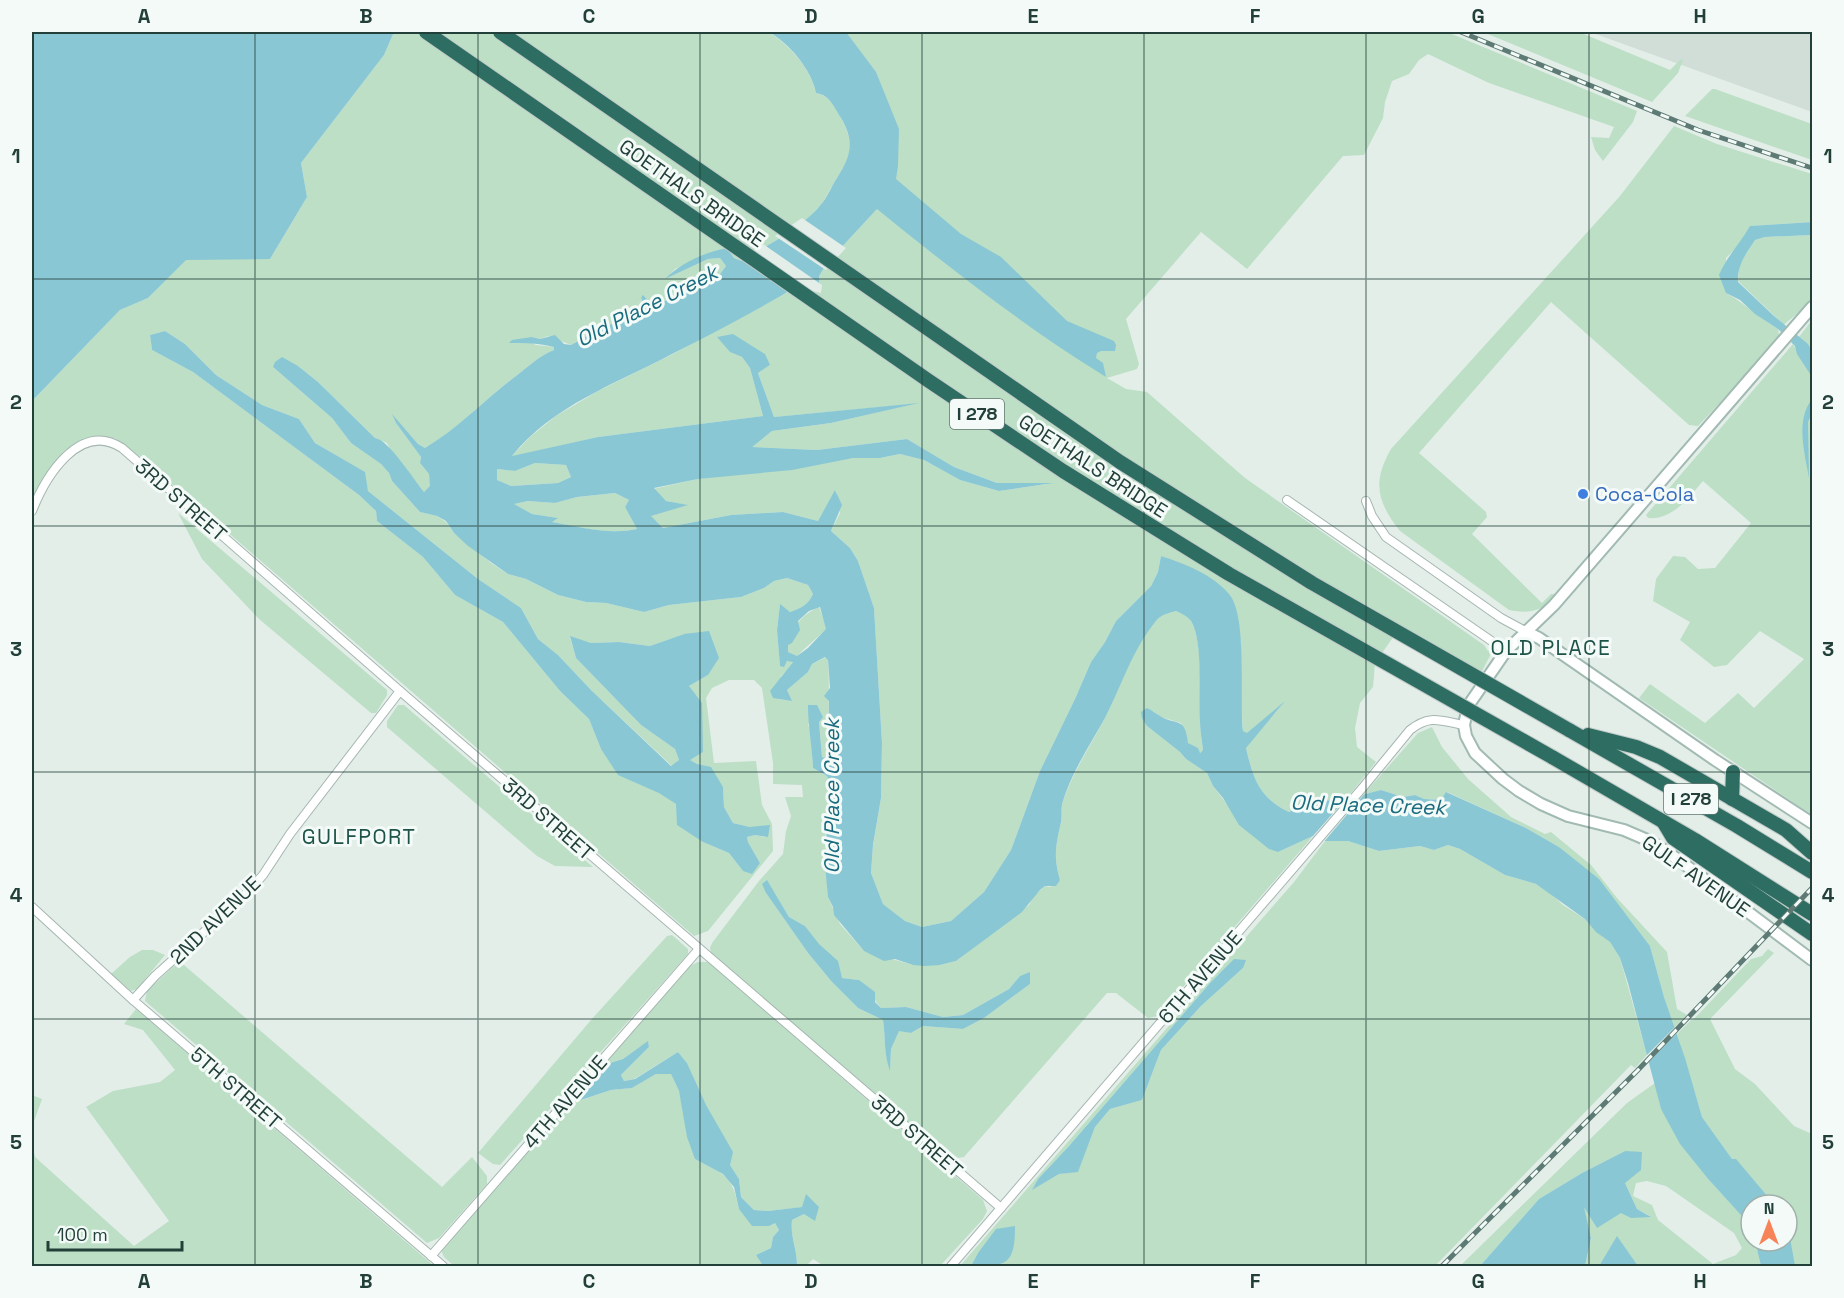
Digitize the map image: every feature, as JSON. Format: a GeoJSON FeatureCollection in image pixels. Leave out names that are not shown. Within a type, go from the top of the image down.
{"type":"FeatureCollection","features":[{"type":"Feature","properties":{"kind":"highway","name":"GOETHALS BRIDGE"},"geometry":{"type":"LineString","coordinates":[[426,32],[929,381],[1063,471],[1229,574],[1663,821]]}},
{"type":"Feature","properties":{"kind":"highway","name":"GOETHALS BRIDGE"},"geometry":{"type":"LineString","coordinates":[[500,32],[1147,480],[1340,600],[1569,730]]}},
{"type":"Feature","properties":{"kind":"highway"},"geometry":{"type":"LineString","coordinates":[[1569,730],[1653,753],[1795,836],[1812,853]]}},
{"type":"Feature","properties":{"kind":"highway","name":"I 278"},"geometry":{"type":"LineString","coordinates":[[1569,730],[1717,814],[1812,872]]}},
{"type":"Feature","properties":{"kind":"highway"},"geometry":{"type":"LineString","coordinates":[[1732,799],[1733,772]]}},
{"type":"Feature","properties":{"kind":"highway"},"geometry":{"type":"LineString","coordinates":[[1663,821],[1673,838],[1812,934]]}},
{"type":"Feature","properties":{"kind":"highway","name":"I 278"},"geometry":{"type":"LineString","coordinates":[[1663,821],[1812,914]]}},
{"type":"Feature","properties":{"kind":"street"},"geometry":{"type":"LineString","coordinates":[[1464,725],[1468,706],[1506,651],[1554,605],[1812,307]]}},
{"type":"Feature","properties":{"kind":"street","name":"3RD STREET"},"geometry":{"type":"LineString","coordinates":[[32,512],[45,485],[58,466],[80,445],[92,440],[103,440],[122,448],[400,691],[1001,1208]]}},
{"type":"Feature","properties":{"kind":"street"},"geometry":{"type":"LineString","coordinates":[[1287,500],[1506,651]]}},
{"type":"Feature","properties":{"kind":"street"},"geometry":{"type":"LineString","coordinates":[[1366,501],[1376,524],[1386,537],[1501,618],[1539,638],[1812,824]]}},
{"type":"Feature","properties":{"kind":"street","name":"2ND AVENUE"},"geometry":{"type":"LineString","coordinates":[[133,1000],[155,976],[244,896],[263,875],[290,834],[400,691]]}},
{"type":"Feature","properties":{"kind":"street","name":"6TH AVENUE"},"geometry":{"type":"LineString","coordinates":[[951,1266],[1410,730],[1428,719],[1464,725]]}},
{"type":"Feature","properties":{"kind":"street","name":"GULF AVENUE"},"geometry":{"type":"LineString","coordinates":[[1464,725],[1466,736],[1475,753],[1519,791],[1568,816],[1624,830],[1652,842],[1812,960]]}},
{"type":"Feature","properties":{"kind":"street","name":"5TH STREET"},"geometry":{"type":"LineString","coordinates":[[32,907],[133,1000],[443,1266]]}},
{"type":"Feature","properties":{"kind":"street","name":"4TH AVENUE"},"geometry":{"type":"LineString","coordinates":[[431,1256],[699,949]]}},
{"type":"Feature","properties":{"kind":"shaded area"},"geometry":{"type":"Polygon","coordinates":[[[1590,32],[1812,32],[1812,112],[1590,32]]]}},
{"type":"Feature","properties":{"kind":"green space"},"geometry":{"type":"Polygon","coordinates":[[[394,32],[768,32],[784,43],[798,58],[809,75],[816,93],[829,100],[838,113],[847,130],[850,145],[845,164],[823,202],[806,220],[785,235],[741,262],[734,258],[727,248],[675,269],[667,278],[708,259],[720,258],[726,266],[720,274],[659,304],[652,305],[641,296],[643,310],[571,345],[548,336],[540,339],[532,337],[530,342],[555,347],[554,350],[534,362],[449,432],[425,448],[418,444],[393,416],[421,457],[420,463],[429,474],[431,486],[424,492],[393,455],[387,443],[375,438],[318,382],[298,366],[273,367],[332,418],[351,443],[381,464],[389,473],[392,481],[420,512],[437,516],[446,522],[454,533],[508,574],[526,579],[558,595],[644,612],[669,605],[741,597],[764,588],[774,581],[787,578],[808,585],[813,594],[804,606],[790,612],[780,605],[777,629],[780,666],[796,656],[788,652],[788,645],[792,631],[807,614],[819,607],[827,629],[800,653],[781,676],[778,699],[791,700],[787,690],[808,672],[812,664],[826,657],[829,696],[828,754],[825,758],[822,757],[819,722],[808,724],[811,734],[813,768],[827,776],[829,780],[825,843],[828,897],[840,924],[864,951],[913,965],[940,965],[956,961],[1029,905],[1034,896],[1045,886],[1050,887],[1060,880],[1056,864],[1057,844],[1062,804],[1071,781],[1105,718],[1140,643],[1158,619],[1176,611],[1191,621],[1198,642],[1200,725],[1203,750],[1200,753],[1188,743],[1181,723],[1161,717],[1153,711],[1147,726],[1186,759],[1207,773],[1213,786],[1229,807],[1278,852],[1313,836],[1158,1016],[1148,1018],[1116,993],[1107,993],[964,1157],[950,1159],[711,953],[712,943],[759,881],[783,854],[786,831],[791,816],[785,797],[803,797],[802,785],[773,784],[773,763],[762,688],[754,680],[729,680],[712,688],[706,698],[714,763],[756,761],[762,805],[772,824],[773,851],[708,931],[694,936],[143,459],[115,438],[84,438],[63,452],[32,498],[32,401],[120,310],[148,298],[186,259],[270,259],[307,197],[301,163],[384,55],[394,32]],[[165,331],[150,335],[152,350],[193,372],[359,495],[376,511],[377,521],[423,557],[455,595],[503,622],[560,691],[589,719],[601,749],[676,804],[703,842],[729,853],[743,871],[760,863],[747,837],[755,835],[765,837],[750,827],[733,823],[724,807],[723,787],[697,764],[689,760],[689,686],[708,675],[684,634],[650,646],[619,642],[591,643],[570,637],[576,658],[641,725],[675,749],[679,760],[672,766],[591,690],[558,655],[538,639],[521,608],[478,579],[368,491],[364,472],[315,443],[299,419],[262,405],[216,375],[185,344],[165,331]],[[774,892],[766,893],[808,953],[832,982],[858,1008],[883,1020],[890,1069],[891,1049],[899,1030],[911,1033],[923,1026],[963,1029],[984,1018],[1030,984],[1030,973],[1020,976],[1009,989],[963,1015],[943,1017],[906,1007],[881,1008],[859,980],[842,978],[805,926],[789,917],[774,892]]]}},
{"type":"Feature","properties":{"kind":"green space"},"geometry":{"type":"Polygon","coordinates":[[[846,32],[1447,32],[1637,111],[1633,122],[1603,161],[1595,150],[1591,137],[1609,138],[1614,127],[1489,83],[1428,54],[1419,60],[1409,74],[1392,81],[1385,102],[1383,118],[1364,155],[1343,156],[1247,269],[1201,232],[1126,319],[1139,364],[1137,369],[1107,378],[1126,389],[1147,392],[1245,478],[1492,652],[1481,673],[1401,626],[1375,663],[1373,687],[1360,703],[1355,728],[1357,747],[1376,762],[1346,799],[1307,802],[1289,812],[1264,794],[1251,769],[1246,748],[1282,704],[1247,734],[1243,731],[1241,641],[1184,565],[1161,556],[1158,572],[1151,586],[1116,621],[1091,662],[1040,771],[1011,850],[984,892],[951,921],[922,927],[905,921],[883,904],[871,873],[881,798],[882,743],[874,608],[858,561],[850,548],[831,531],[840,513],[836,490],[818,521],[783,512],[731,515],[663,528],[650,516],[686,505],[666,501],[653,489],[698,479],[853,458],[880,458],[900,454],[924,460],[960,480],[999,491],[1047,484],[997,483],[954,467],[907,439],[817,450],[751,447],[772,431],[831,423],[913,404],[774,417],[758,373],[770,365],[730,352],[742,357],[750,368],[763,416],[598,437],[511,457],[530,437],[556,416],[598,391],[671,355],[818,276],[826,264],[877,209],[850,38],[846,32]]]}},
{"type":"Feature","properties":{"kind":"green space"},"geometry":{"type":"Polygon","coordinates":[[[1483,32],[1579,32],[1670,70],[1681,59],[1683,60],[1678,73],[1652,102],[1483,32]]]}},
{"type":"Feature","properties":{"kind":"green space"},"geometry":{"type":"Polygon","coordinates":[[[1712,89],[1812,124],[1812,160],[1685,116],[1712,89]]]}},
{"type":"Feature","properties":{"kind":"green space"},"geometry":{"type":"Polygon","coordinates":[[[1674,126],[1717,144],[1812,174],[1812,222],[1751,226],[1740,244],[1726,258],[1726,293],[1778,329],[1779,335],[1746,375],[1698,426],[1689,425],[1551,302],[1419,453],[1486,512],[1487,517],[1472,534],[1542,603],[1551,594],[1555,594],[1550,602],[1535,610],[1523,612],[1509,610],[1400,531],[1382,501],[1379,482],[1381,472],[1391,449],[1620,196],[1674,126]]]}},
{"type":"Feature","properties":{"kind":"green space"},"geometry":{"type":"Polygon","coordinates":[[[1812,235],[1812,298],[1784,325],[1738,281],[1739,265],[1755,240],[1765,237],[1812,235]]]}},
{"type":"Feature","properties":{"kind":"green space"},"geometry":{"type":"Polygon","coordinates":[[[1812,320],[1812,815],[1639,698],[1650,684],[1705,723],[1738,693],[1754,708],[1804,659],[1760,631],[1727,665],[1714,667],[1680,640],[1690,622],[1653,601],[1656,579],[1673,556],[1685,557],[1698,569],[1715,568],[1751,523],[1703,481],[1686,501],[1672,512],[1657,518],[1648,518],[1646,515],[1793,344],[1796,349],[1803,340],[1799,337],[1812,320]]]}},
{"type":"Feature","properties":{"kind":"green space"},"geometry":{"type":"Polygon","coordinates":[[[535,463],[566,465],[571,477],[558,483],[511,486],[497,480],[497,469],[515,471],[535,463]]]}},
{"type":"Feature","properties":{"kind":"green space"},"geometry":{"type":"Polygon","coordinates":[[[615,493],[629,500],[625,507],[637,529],[604,531],[551,522],[557,518],[532,514],[513,504],[528,501],[555,503],[577,497],[615,493]]]}},
{"type":"Feature","properties":{"kind":"green space"},"geometry":{"type":"Polygon","coordinates":[[[178,513],[387,690],[387,695],[376,713],[371,713],[259,619],[202,559],[178,513]]]}},
{"type":"Feature","properties":{"kind":"green space"},"geometry":{"type":"Polygon","coordinates":[[[398,705],[404,705],[593,867],[555,866],[537,856],[387,727],[387,721],[398,705]]]}},
{"type":"Feature","properties":{"kind":"green space"},"geometry":{"type":"Polygon","coordinates":[[[1432,727],[1442,747],[1468,779],[1511,817],[1545,834],[1551,832],[1591,865],[1617,898],[1667,952],[1677,1009],[1687,1015],[1674,1028],[1650,946],[1626,915],[1559,847],[1526,828],[1447,792],[1441,800],[1424,799],[1415,795],[1403,797],[1381,790],[1363,795],[1418,733],[1432,727]]]}},
{"type":"Feature","properties":{"kind":"green space"},"geometry":{"type":"Polygon","coordinates":[[[1325,841],[1348,841],[1379,851],[1420,846],[1434,850],[1448,845],[1460,849],[1505,875],[1536,884],[1585,919],[1610,942],[1620,958],[1647,1055],[1635,1068],[1631,1065],[1435,1266],[998,1266],[1009,1258],[1015,1227],[978,1253],[971,1266],[960,1266],[1294,882],[1325,841]],[[1234,960],[1210,983],[1038,1179],[1033,1189],[1059,1174],[1078,1171],[1095,1127],[1110,1109],[1142,1100],[1161,1050],[1201,1006],[1243,968],[1234,960]]]}},
{"type":"Feature","properties":{"kind":"green space"},"geometry":{"type":"Polygon","coordinates":[[[672,935],[688,949],[688,954],[500,1165],[493,1164],[478,1153],[591,1020],[667,936],[672,935]]]}},
{"type":"Feature","properties":{"kind":"green space"},"geometry":{"type":"Polygon","coordinates":[[[1768,949],[1774,953],[1710,1019],[1735,1069],[1755,1084],[1794,1126],[1812,1134],[1812,1266],[1787,1266],[1787,1253],[1799,1253],[1799,1193],[1765,1193],[1736,1160],[1732,1159],[1702,1117],[1677,1034],[1751,959],[1762,956],[1768,949]]]}},
{"type":"Feature","properties":{"kind":"green space"},"geometry":{"type":"Polygon","coordinates":[[[142,950],[153,950],[165,955],[137,989],[131,991],[111,974],[130,957],[142,950]]]}},
{"type":"Feature","properties":{"kind":"green space"},"geometry":{"type":"Polygon","coordinates":[[[698,962],[708,962],[983,1200],[987,1211],[983,1219],[940,1266],[824,1266],[813,1259],[806,1266],[797,1265],[792,1220],[804,1214],[803,1207],[768,1211],[754,1210],[741,1197],[739,1179],[730,1165],[687,1063],[678,1052],[634,1079],[624,1081],[621,1075],[649,1047],[648,1042],[623,1059],[610,1063],[582,1100],[611,1090],[632,1088],[656,1074],[671,1074],[679,1091],[695,1159],[726,1177],[733,1189],[739,1209],[775,1223],[779,1230],[773,1237],[771,1248],[756,1255],[763,1266],[454,1266],[444,1257],[441,1250],[444,1245],[690,966],[698,962]]]}},
{"type":"Feature","properties":{"kind":"green space"},"geometry":{"type":"Polygon","coordinates":[[[184,965],[442,1187],[472,1157],[487,1176],[487,1184],[439,1238],[427,1243],[145,1001],[147,991],[174,966],[184,965]]]}},
{"type":"Feature","properties":{"kind":"green space"},"geometry":{"type":"Polygon","coordinates":[[[136,1009],[434,1266],[32,1266],[32,1143],[35,1157],[134,1246],[169,1221],[86,1107],[113,1091],[160,1082],[175,1070],[143,1030],[124,1024],[136,1009]]]}},
{"type":"Feature","properties":{"kind":"green space"},"geometry":{"type":"Polygon","coordinates":[[[1655,1083],[1661,1109],[1709,1180],[1739,1212],[1739,1242],[1734,1233],[1666,1186],[1647,1181],[1636,1183],[1633,1196],[1652,1205],[1658,1220],[1713,1264],[1736,1255],[1739,1252],[1758,1253],[1761,1266],[1638,1266],[1617,1237],[1599,1266],[1585,1266],[1591,1238],[1583,1205],[1650,1216],[1637,1209],[1625,1183],[1625,1151],[1539,1199],[1480,1266],[1460,1266],[1627,1103],[1655,1083]]]}},
{"type":"Feature","properties":{"kind":"green space"},"geometry":{"type":"Polygon","coordinates":[[[32,1095],[42,1099],[32,1127],[32,1095]]]}},
{"type":"Feature","properties":{"kind":"water"},"geometry":{"type":"Polygon","coordinates":[[[32,32],[394,32],[384,55],[301,163],[307,197],[270,259],[186,260],[148,298],[120,310],[32,401],[32,32]]]}},
{"type":"Feature","properties":{"kind":"water","name":"Old Place Creek"},"geometry":{"type":"Polygon","coordinates":[[[768,32],[846,32],[876,72],[899,129],[896,179],[961,234],[1001,257],[1067,321],[1114,341],[1115,351],[1097,353],[1096,358],[1103,363],[1106,377],[989,297],[877,209],[826,264],[819,276],[819,291],[801,284],[721,329],[586,397],[546,423],[512,456],[598,437],[763,416],[750,368],[742,357],[730,352],[717,337],[733,334],[765,354],[770,365],[758,373],[774,417],[919,403],[831,423],[772,431],[752,447],[817,450],[907,439],[954,467],[997,483],[1053,483],[999,491],[960,480],[924,460],[900,454],[880,458],[853,458],[792,470],[698,479],[654,488],[666,501],[688,505],[651,516],[663,528],[731,515],[783,512],[818,521],[835,490],[842,505],[831,531],[850,548],[858,561],[874,608],[882,743],[881,798],[871,873],[883,904],[905,921],[922,927],[951,921],[984,892],[1011,850],[1040,771],[1091,662],[1116,621],[1151,586],[1158,572],[1161,556],[1206,575],[1229,594],[1235,605],[1241,639],[1243,731],[1247,733],[1285,701],[1246,748],[1251,769],[1259,786],[1264,794],[1279,806],[1289,812],[1307,802],[1346,799],[1381,790],[1403,797],[1415,795],[1424,799],[1441,800],[1446,792],[1526,828],[1559,847],[1599,879],[1650,946],[1702,1117],[1732,1159],[1736,1159],[1765,1193],[1739,1193],[1739,1213],[1680,1144],[1661,1109],[1620,958],[1610,942],[1596,932],[1585,919],[1536,884],[1505,875],[1460,849],[1448,845],[1434,850],[1420,846],[1379,851],[1348,841],[1325,841],[1313,836],[1278,852],[1269,849],[1239,825],[1207,773],[1186,759],[1147,726],[1142,718],[1141,712],[1147,708],[1166,719],[1179,723],[1185,729],[1188,743],[1198,748],[1200,753],[1203,750],[1200,725],[1198,642],[1191,621],[1176,611],[1158,619],[1148,632],[1070,781],[1062,804],[1056,851],[1060,880],[1056,886],[1045,886],[1022,912],[956,961],[940,965],[913,965],[895,959],[884,961],[864,951],[834,915],[828,897],[825,865],[829,780],[827,776],[813,768],[808,705],[817,705],[823,717],[819,722],[822,757],[825,758],[828,754],[829,701],[824,696],[830,688],[828,660],[825,657],[812,664],[808,672],[787,690],[792,701],[773,698],[770,691],[793,662],[787,661],[784,667],[780,666],[777,630],[780,604],[790,612],[804,606],[813,594],[808,585],[787,578],[774,581],[764,588],[741,597],[669,605],[644,612],[558,595],[526,579],[508,574],[468,546],[454,533],[446,521],[420,512],[392,481],[389,473],[381,464],[351,443],[332,418],[273,367],[275,362],[282,357],[318,382],[375,438],[387,445],[424,492],[430,486],[429,474],[420,463],[421,457],[392,414],[418,444],[425,448],[449,432],[534,361],[554,350],[554,347],[543,345],[509,343],[512,340],[532,337],[540,339],[555,335],[564,344],[571,345],[643,310],[641,297],[643,295],[652,305],[659,304],[720,274],[726,266],[720,258],[708,259],[665,279],[686,263],[710,252],[727,248],[734,258],[741,261],[796,228],[823,202],[846,163],[850,142],[841,118],[831,102],[825,96],[816,93],[805,67],[784,43],[768,32]],[[535,463],[515,471],[497,469],[497,480],[511,486],[558,483],[571,477],[566,465],[535,463]],[[615,493],[577,497],[555,503],[528,501],[514,504],[532,514],[558,518],[552,522],[605,531],[637,529],[625,507],[629,500],[615,493]],[[820,607],[809,611],[798,621],[800,630],[792,643],[788,645],[788,652],[797,656],[826,629],[820,607]]]}},
{"type":"Feature","properties":{"kind":"water"},"geometry":{"type":"Polygon","coordinates":[[[1812,222],[1812,235],[1765,237],[1755,240],[1745,255],[1738,282],[1808,344],[1812,351],[1812,377],[1797,354],[1795,346],[1778,329],[1755,314],[1740,300],[1726,293],[1719,275],[1750,226],[1812,222]]]}},
{"type":"Feature","properties":{"kind":"water"},"geometry":{"type":"Polygon","coordinates":[[[165,331],[185,344],[216,375],[262,405],[299,419],[315,443],[365,472],[368,491],[478,579],[521,608],[538,639],[558,655],[591,690],[671,766],[679,760],[675,749],[641,725],[576,658],[570,636],[591,643],[619,642],[650,646],[684,634],[709,631],[719,658],[708,675],[689,686],[702,703],[703,752],[690,760],[711,767],[723,787],[724,807],[733,823],[750,827],[770,825],[768,837],[755,835],[747,837],[760,863],[752,874],[743,871],[729,853],[703,842],[677,825],[676,804],[659,793],[618,775],[601,749],[589,719],[560,691],[503,622],[455,595],[423,557],[377,521],[376,511],[359,495],[193,372],[152,350],[150,335],[165,331]]]}},
{"type":"Feature","properties":{"kind":"water"},"geometry":{"type":"Polygon","coordinates":[[[1812,399],[1812,413],[1808,422],[1809,478],[1803,427],[1804,417],[1812,399]]]}},
{"type":"Feature","properties":{"kind":"water"},"geometry":{"type":"Polygon","coordinates":[[[767,880],[789,917],[805,926],[819,944],[838,961],[842,978],[859,980],[875,992],[875,1002],[881,1008],[906,1007],[943,1017],[963,1015],[1009,989],[1020,976],[1030,972],[1030,984],[984,1018],[963,1029],[923,1026],[911,1033],[899,1031],[891,1049],[890,1071],[883,1020],[858,1008],[832,982],[808,953],[766,893],[762,884],[767,880]]]}},
{"type":"Feature","properties":{"kind":"water"},"geometry":{"type":"Polygon","coordinates":[[[1234,959],[1246,960],[1243,968],[1201,1006],[1161,1050],[1142,1100],[1110,1109],[1095,1127],[1078,1172],[1059,1174],[1032,1190],[1038,1179],[1210,983],[1234,959]]]}},
{"type":"Feature","properties":{"kind":"water"},"geometry":{"type":"Polygon","coordinates":[[[648,1041],[649,1047],[621,1075],[624,1081],[635,1079],[678,1052],[687,1063],[706,1105],[733,1152],[730,1165],[739,1179],[741,1197],[754,1210],[768,1211],[802,1207],[806,1194],[819,1207],[815,1221],[804,1214],[792,1220],[797,1265],[800,1266],[763,1266],[756,1255],[771,1248],[773,1237],[779,1230],[775,1223],[769,1226],[752,1226],[739,1209],[734,1187],[723,1174],[695,1159],[687,1137],[679,1091],[671,1074],[656,1074],[632,1088],[611,1090],[581,1100],[583,1094],[610,1063],[623,1059],[648,1041]]]}},
{"type":"Feature","properties":{"kind":"water"},"geometry":{"type":"Polygon","coordinates":[[[1625,1151],[1642,1152],[1641,1170],[1625,1183],[1637,1209],[1651,1217],[1631,1218],[1621,1213],[1597,1228],[1584,1207],[1591,1238],[1585,1266],[1480,1266],[1539,1199],[1625,1151]]]}},
{"type":"Feature","properties":{"kind":"water"},"geometry":{"type":"Polygon","coordinates":[[[1015,1226],[1011,1256],[1006,1261],[993,1266],[971,1266],[996,1229],[1015,1226]]]}},
{"type":"Feature","properties":{"kind":"water"},"geometry":{"type":"Polygon","coordinates":[[[1617,1236],[1638,1266],[1599,1266],[1617,1236]]]}},
{"type":"Feature","properties":{"kind":"water"},"geometry":{"type":"Polygon","coordinates":[[[1758,1253],[1793,1253],[1795,1266],[1761,1266],[1758,1253]]]}},
{"type":"Feature","properties":{"kind":"pier"},"geometry":{"type":"Polygon","coordinates":[[[802,218],[846,248],[826,270],[775,236],[802,218]]]}},
{"type":"Feature","properties":{"kind":"pier"},"geometry":{"type":"Polygon","coordinates":[[[763,244],[822,285],[821,293],[801,288],[791,294],[737,257],[741,258],[763,244]]]}},
{"type":"Feature","properties":{"kind":"pier"},"geometry":{"type":"Polygon","coordinates":[[[1366,792],[1323,843],[1313,836],[1349,795],[1366,792]]]}},
{"type":"Feature","properties":{"kind":"pier"},"geometry":{"type":"Polygon","coordinates":[[[1677,1025],[1679,1031],[1647,1064],[1645,1057],[1677,1025]]]}},
{"type":"Feature","properties":{"kind":"railway"},"geometry":{"type":"LineString","coordinates":[[1461,32],[1698,130],[1812,168]]}},
{"type":"Feature","properties":{"kind":"railway"},"geometry":{"type":"LineString","coordinates":[[1442,1266],[1637,1071],[1812,888]]}},
{"type":"Feature","properties":{"kind":"place","name":"Coca-Cola"},"geometry":{"type":"Point","coordinates":[1583,494]}},
{"type":"Feature","properties":{"kind":"district","name":"OLD PLACE"},"geometry":{"type":"Point","coordinates":[1551,648]}},
{"type":"Feature","properties":{"kind":"district","name":"GULFPORT"},"geometry":{"type":"Point","coordinates":[359,837]}}]}
